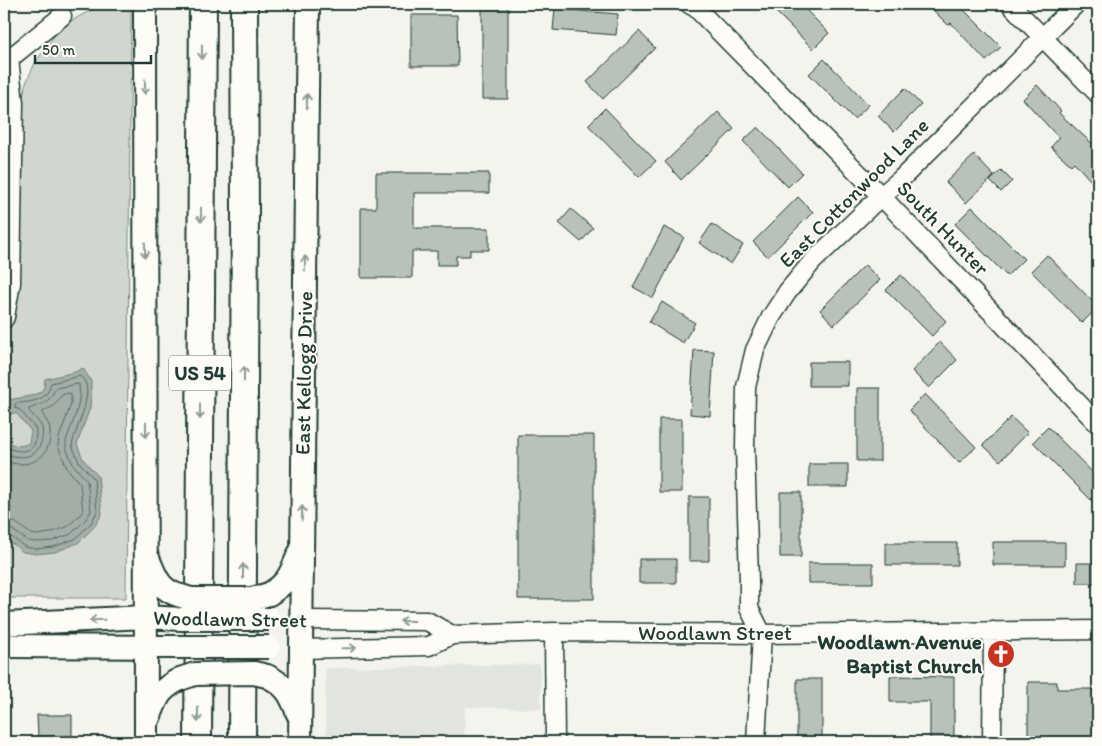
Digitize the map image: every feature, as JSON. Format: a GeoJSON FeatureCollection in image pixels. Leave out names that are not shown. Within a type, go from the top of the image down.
{"type":"FeatureCollection","features":[{"type":"Feature","properties":{"kind":"highway","name":"US 54"},"geometry":{"type":"LineString","coordinates":[[198,742],[202,4]]}},
{"type":"Feature","properties":{"kind":"highway","name":"US 54"},"geometry":{"type":"LineString","coordinates":[[242,742],[245,211],[244,4]]}},
{"type":"Feature","properties":{"kind":"highway"},"geometry":{"type":"LineString","coordinates":[[245,211],[253,4]]}},
{"type":"Feature","properties":{"kind":"main road"},"geometry":{"type":"LineString","coordinates":[[145,4],[146,734]]}},
{"type":"Feature","properties":{"kind":"main road","name":"East Kellogg Drive"},"geometry":{"type":"LineString","coordinates":[[300,742],[308,4]]}},
{"type":"Feature","properties":{"kind":"main road"},"geometry":{"type":"LineString","coordinates":[[146,555],[157,581],[172,594],[181,608],[191,599],[252,599],[269,594],[280,587],[289,577],[302,550]]}},
{"type":"Feature","properties":{"kind":"main road","name":"Woodlawn Street"},"geometry":{"type":"LineString","coordinates":[[4,624],[145,618],[181,608],[269,619],[301,620]]}},
{"type":"Feature","properties":{"kind":"main road","name":"Woodlawn Street"},"geometry":{"type":"LineString","coordinates":[[4,646],[300,649]]}},
{"type":"Feature","properties":{"kind":"main road"},"geometry":{"type":"LineString","coordinates":[[146,734],[159,694],[168,685],[195,674],[254,673],[267,676],[276,681],[290,695],[300,720]]}},
{"type":"Feature","properties":{"kind":"street","name":"South Hunter"},"geometry":{"type":"LineString","coordinates":[[688,4],[696,8],[881,196],[1098,424]]}},
{"type":"Feature","properties":{"kind":"street"},"geometry":{"type":"LineString","coordinates":[[1010,4],[1098,94]]}},
{"type":"Feature","properties":{"kind":"street","name":"East Cottonwood Lane"},"geometry":{"type":"LineString","coordinates":[[762,634],[749,608],[745,447],[746,386],[755,350],[771,317],[788,291],[812,262],[900,180],[1076,4]]}},
{"type":"Feature","properties":{"kind":"street"},"geometry":{"type":"LineString","coordinates":[[4,319],[12,283],[14,102],[6,57],[62,16]]}},
{"type":"Feature","properties":{"kind":"street","name":"Woodlawn Street"},"geometry":{"type":"LineString","coordinates":[[301,620],[427,621],[452,635]]}},
{"type":"Feature","properties":{"kind":"street","name":"Woodlawn Street"},"geometry":{"type":"LineString","coordinates":[[300,649],[430,646],[452,635],[554,632],[762,634],[1098,630]]}},
{"type":"Feature","properties":{"kind":"street"},"geometry":{"type":"LineString","coordinates":[[992,742],[993,631]]}},
{"type":"Feature","properties":{"kind":"street"},"geometry":{"type":"LineString","coordinates":[[554,632],[555,742]]}},
{"type":"Feature","properties":{"kind":"street"},"geometry":{"type":"LineString","coordinates":[[756,742],[762,634]]}},
{"type":"Feature","properties":{"kind":"shaded area"},"geometry":{"type":"Polygon","coordinates":[[[116,4],[131,4],[126,598],[4,598],[4,332],[13,320],[22,106],[25,85],[35,63],[55,35],[71,21],[89,11],[116,4]]]}},
{"type":"Feature","properties":{"kind":"shaded area"},"geometry":{"type":"Polygon","coordinates":[[[540,664],[541,709],[465,707],[464,742],[326,742],[325,668],[540,664]]]}},
{"type":"Feature","properties":{"kind":"water"},"geometry":{"type":"Polygon","coordinates":[[[83,368],[91,381],[90,408],[77,444],[83,459],[98,476],[102,514],[95,526],[78,543],[55,552],[36,554],[23,552],[4,537],[4,437],[12,444],[19,446],[29,443],[31,431],[16,413],[10,414],[4,419],[4,398],[8,400],[41,392],[45,379],[75,372],[83,368]]]}},
{"type":"Feature","properties":{"kind":"building"},"geometry":{"type":"Polygon","coordinates":[[[482,4],[508,4],[508,99],[482,99],[482,4]]]}},
{"type":"Feature","properties":{"kind":"building"},"geometry":{"type":"Polygon","coordinates":[[[768,4],[800,4],[829,33],[813,49],[768,4]]]}},
{"type":"Feature","properties":{"kind":"building"},"geometry":{"type":"Polygon","coordinates":[[[927,4],[958,4],[1001,47],[986,61],[951,23],[948,25],[927,4]]]}},
{"type":"Feature","properties":{"kind":"building"},"geometry":{"type":"Polygon","coordinates":[[[555,9],[618,14],[616,35],[553,30],[555,9]]]}},
{"type":"Feature","properties":{"kind":"building"},"geometry":{"type":"Polygon","coordinates":[[[411,15],[457,15],[458,66],[411,66],[411,15]]]}},
{"type":"Feature","properties":{"kind":"building"},"geometry":{"type":"Polygon","coordinates":[[[639,31],[655,48],[603,99],[587,82],[639,31]]]}},
{"type":"Feature","properties":{"kind":"building"},"geometry":{"type":"Polygon","coordinates":[[[824,59],[869,105],[854,119],[809,74],[824,59]]]}},
{"type":"Feature","properties":{"kind":"building"},"geometry":{"type":"Polygon","coordinates":[[[1037,85],[1061,111],[1059,113],[1098,149],[1098,174],[1091,181],[1074,162],[1071,165],[1051,147],[1059,138],[1023,99],[1037,85]]]}},
{"type":"Feature","properties":{"kind":"building"},"geometry":{"type":"Polygon","coordinates":[[[905,88],[921,105],[894,132],[878,116],[905,88]]]}},
{"type":"Feature","properties":{"kind":"building"},"geometry":{"type":"Polygon","coordinates":[[[605,108],[656,161],[639,177],[588,125],[605,108]]]}},
{"type":"Feature","properties":{"kind":"building"},"geometry":{"type":"Polygon","coordinates":[[[718,112],[734,129],[681,180],[665,162],[718,112]]]}},
{"type":"Feature","properties":{"kind":"building"},"geometry":{"type":"Polygon","coordinates":[[[758,127],[802,173],[788,187],[743,141],[758,127]]]}},
{"type":"Feature","properties":{"kind":"building"},"geometry":{"type":"Polygon","coordinates":[[[974,155],[994,176],[966,203],[946,182],[974,155]]]}},
{"type":"Feature","properties":{"kind":"building"},"geometry":{"type":"Polygon","coordinates":[[[1001,170],[1012,181],[1001,192],[990,181],[1001,170]]]}},
{"type":"Feature","properties":{"kind":"building"},"geometry":{"type":"Polygon","coordinates":[[[376,173],[489,173],[489,193],[414,193],[414,228],[489,228],[489,250],[470,250],[470,256],[456,256],[456,265],[437,265],[437,251],[412,251],[412,278],[361,278],[361,208],[376,208],[376,173]]]}},
{"type":"Feature","properties":{"kind":"building"},"geometry":{"type":"Polygon","coordinates":[[[798,197],[813,212],[768,257],[753,242],[798,197]]]}},
{"type":"Feature","properties":{"kind":"building"},"geometry":{"type":"Polygon","coordinates":[[[972,207],[1024,259],[1007,276],[955,224],[972,207]]]}},
{"type":"Feature","properties":{"kind":"building"},"geometry":{"type":"Polygon","coordinates":[[[571,209],[593,228],[581,242],[559,223],[571,209]]]}},
{"type":"Feature","properties":{"kind":"building"},"geometry":{"type":"Polygon","coordinates":[[[712,224],[743,245],[731,264],[699,243],[712,224]]]}},
{"type":"Feature","properties":{"kind":"building"},"geometry":{"type":"Polygon","coordinates":[[[664,227],[684,237],[653,298],[633,287],[664,227]]]}},
{"type":"Feature","properties":{"kind":"building"},"geometry":{"type":"Polygon","coordinates":[[[1047,255],[1098,307],[1082,323],[1031,271],[1047,255]]]}},
{"type":"Feature","properties":{"kind":"building"},"geometry":{"type":"Polygon","coordinates":[[[865,265],[880,280],[834,325],[820,310],[865,265]]]}},
{"type":"Feature","properties":{"kind":"building"},"geometry":{"type":"Polygon","coordinates":[[[901,275],[946,321],[932,336],[886,290],[901,275]]]}},
{"type":"Feature","properties":{"kind":"building"},"geometry":{"type":"Polygon","coordinates":[[[662,302],[695,323],[683,343],[649,322],[662,302]]]}},
{"type":"Feature","properties":{"kind":"building"},"geometry":{"type":"Polygon","coordinates":[[[940,342],[957,360],[929,388],[912,371],[940,342]]]}},
{"type":"Feature","properties":{"kind":"building"},"geometry":{"type":"Polygon","coordinates":[[[694,350],[714,351],[710,416],[690,414],[694,350]]]}},
{"type":"Feature","properties":{"kind":"building"},"geometry":{"type":"Polygon","coordinates":[[[809,362],[848,362],[848,386],[809,386],[809,362]]]}},
{"type":"Feature","properties":{"kind":"building"},"geometry":{"type":"Polygon","coordinates":[[[857,388],[880,388],[880,461],[857,461],[857,388]]]}},
{"type":"Feature","properties":{"kind":"building"},"geometry":{"type":"Polygon","coordinates":[[[925,394],[976,447],[959,463],[909,410],[925,394]]]}},
{"type":"Feature","properties":{"kind":"building"},"geometry":{"type":"Polygon","coordinates":[[[1011,417],[1028,433],[1000,461],[983,445],[1011,417]]]}},
{"type":"Feature","properties":{"kind":"building"},"geometry":{"type":"Polygon","coordinates":[[[659,419],[682,419],[682,492],[659,492],[659,419]]]}},
{"type":"Feature","properties":{"kind":"building"},"geometry":{"type":"Polygon","coordinates":[[[1048,427],[1098,478],[1098,507],[1033,442],[1048,427]]]}},
{"type":"Feature","properties":{"kind":"building"},"geometry":{"type":"Polygon","coordinates":[[[518,435],[594,435],[594,599],[518,599],[518,435]]]}},
{"type":"Feature","properties":{"kind":"building"},"geometry":{"type":"Polygon","coordinates":[[[809,464],[848,464],[848,487],[809,487],[809,464]]]}},
{"type":"Feature","properties":{"kind":"building"},"geometry":{"type":"Polygon","coordinates":[[[780,492],[801,492],[801,557],[780,557],[780,492]]]}},
{"type":"Feature","properties":{"kind":"building"},"geometry":{"type":"Polygon","coordinates":[[[689,497],[709,497],[709,561],[689,561],[689,497]]]}},
{"type":"Feature","properties":{"kind":"building"},"geometry":{"type":"Polygon","coordinates":[[[993,542],[1065,542],[1065,565],[993,565],[993,542]]]}},
{"type":"Feature","properties":{"kind":"building"},"geometry":{"type":"Polygon","coordinates":[[[886,543],[957,543],[957,565],[886,565],[886,543]]]}},
{"type":"Feature","properties":{"kind":"building"},"geometry":{"type":"Polygon","coordinates":[[[639,559],[676,559],[676,583],[639,583],[639,559]]]}},
{"type":"Feature","properties":{"kind":"building"},"geometry":{"type":"Polygon","coordinates":[[[808,563],[873,563],[873,583],[808,583],[808,563]]]}},
{"type":"Feature","properties":{"kind":"building"},"geometry":{"type":"Polygon","coordinates":[[[1077,563],[1098,563],[1098,583],[1077,583],[1077,563]]]}},
{"type":"Feature","properties":{"kind":"building"},"geometry":{"type":"Polygon","coordinates":[[[890,676],[954,677],[954,742],[930,742],[930,702],[890,702],[890,676]]]}},
{"type":"Feature","properties":{"kind":"building"},"geometry":{"type":"Polygon","coordinates":[[[797,679],[822,679],[822,742],[797,742],[797,679]]]}},
{"type":"Feature","properties":{"kind":"building"},"geometry":{"type":"Polygon","coordinates":[[[1028,682],[1057,682],[1057,689],[1098,689],[1098,742],[1028,742],[1028,682]]]}},
{"type":"Feature","properties":{"kind":"building"},"geometry":{"type":"Polygon","coordinates":[[[37,715],[72,715],[72,736],[38,736],[37,715]]]}},
{"type":"Feature","properties":{"kind":"place","name":"Woodlawn Avenue Baptist Church"},"geometry":{"type":"Point","coordinates":[1001,654]}}]}
